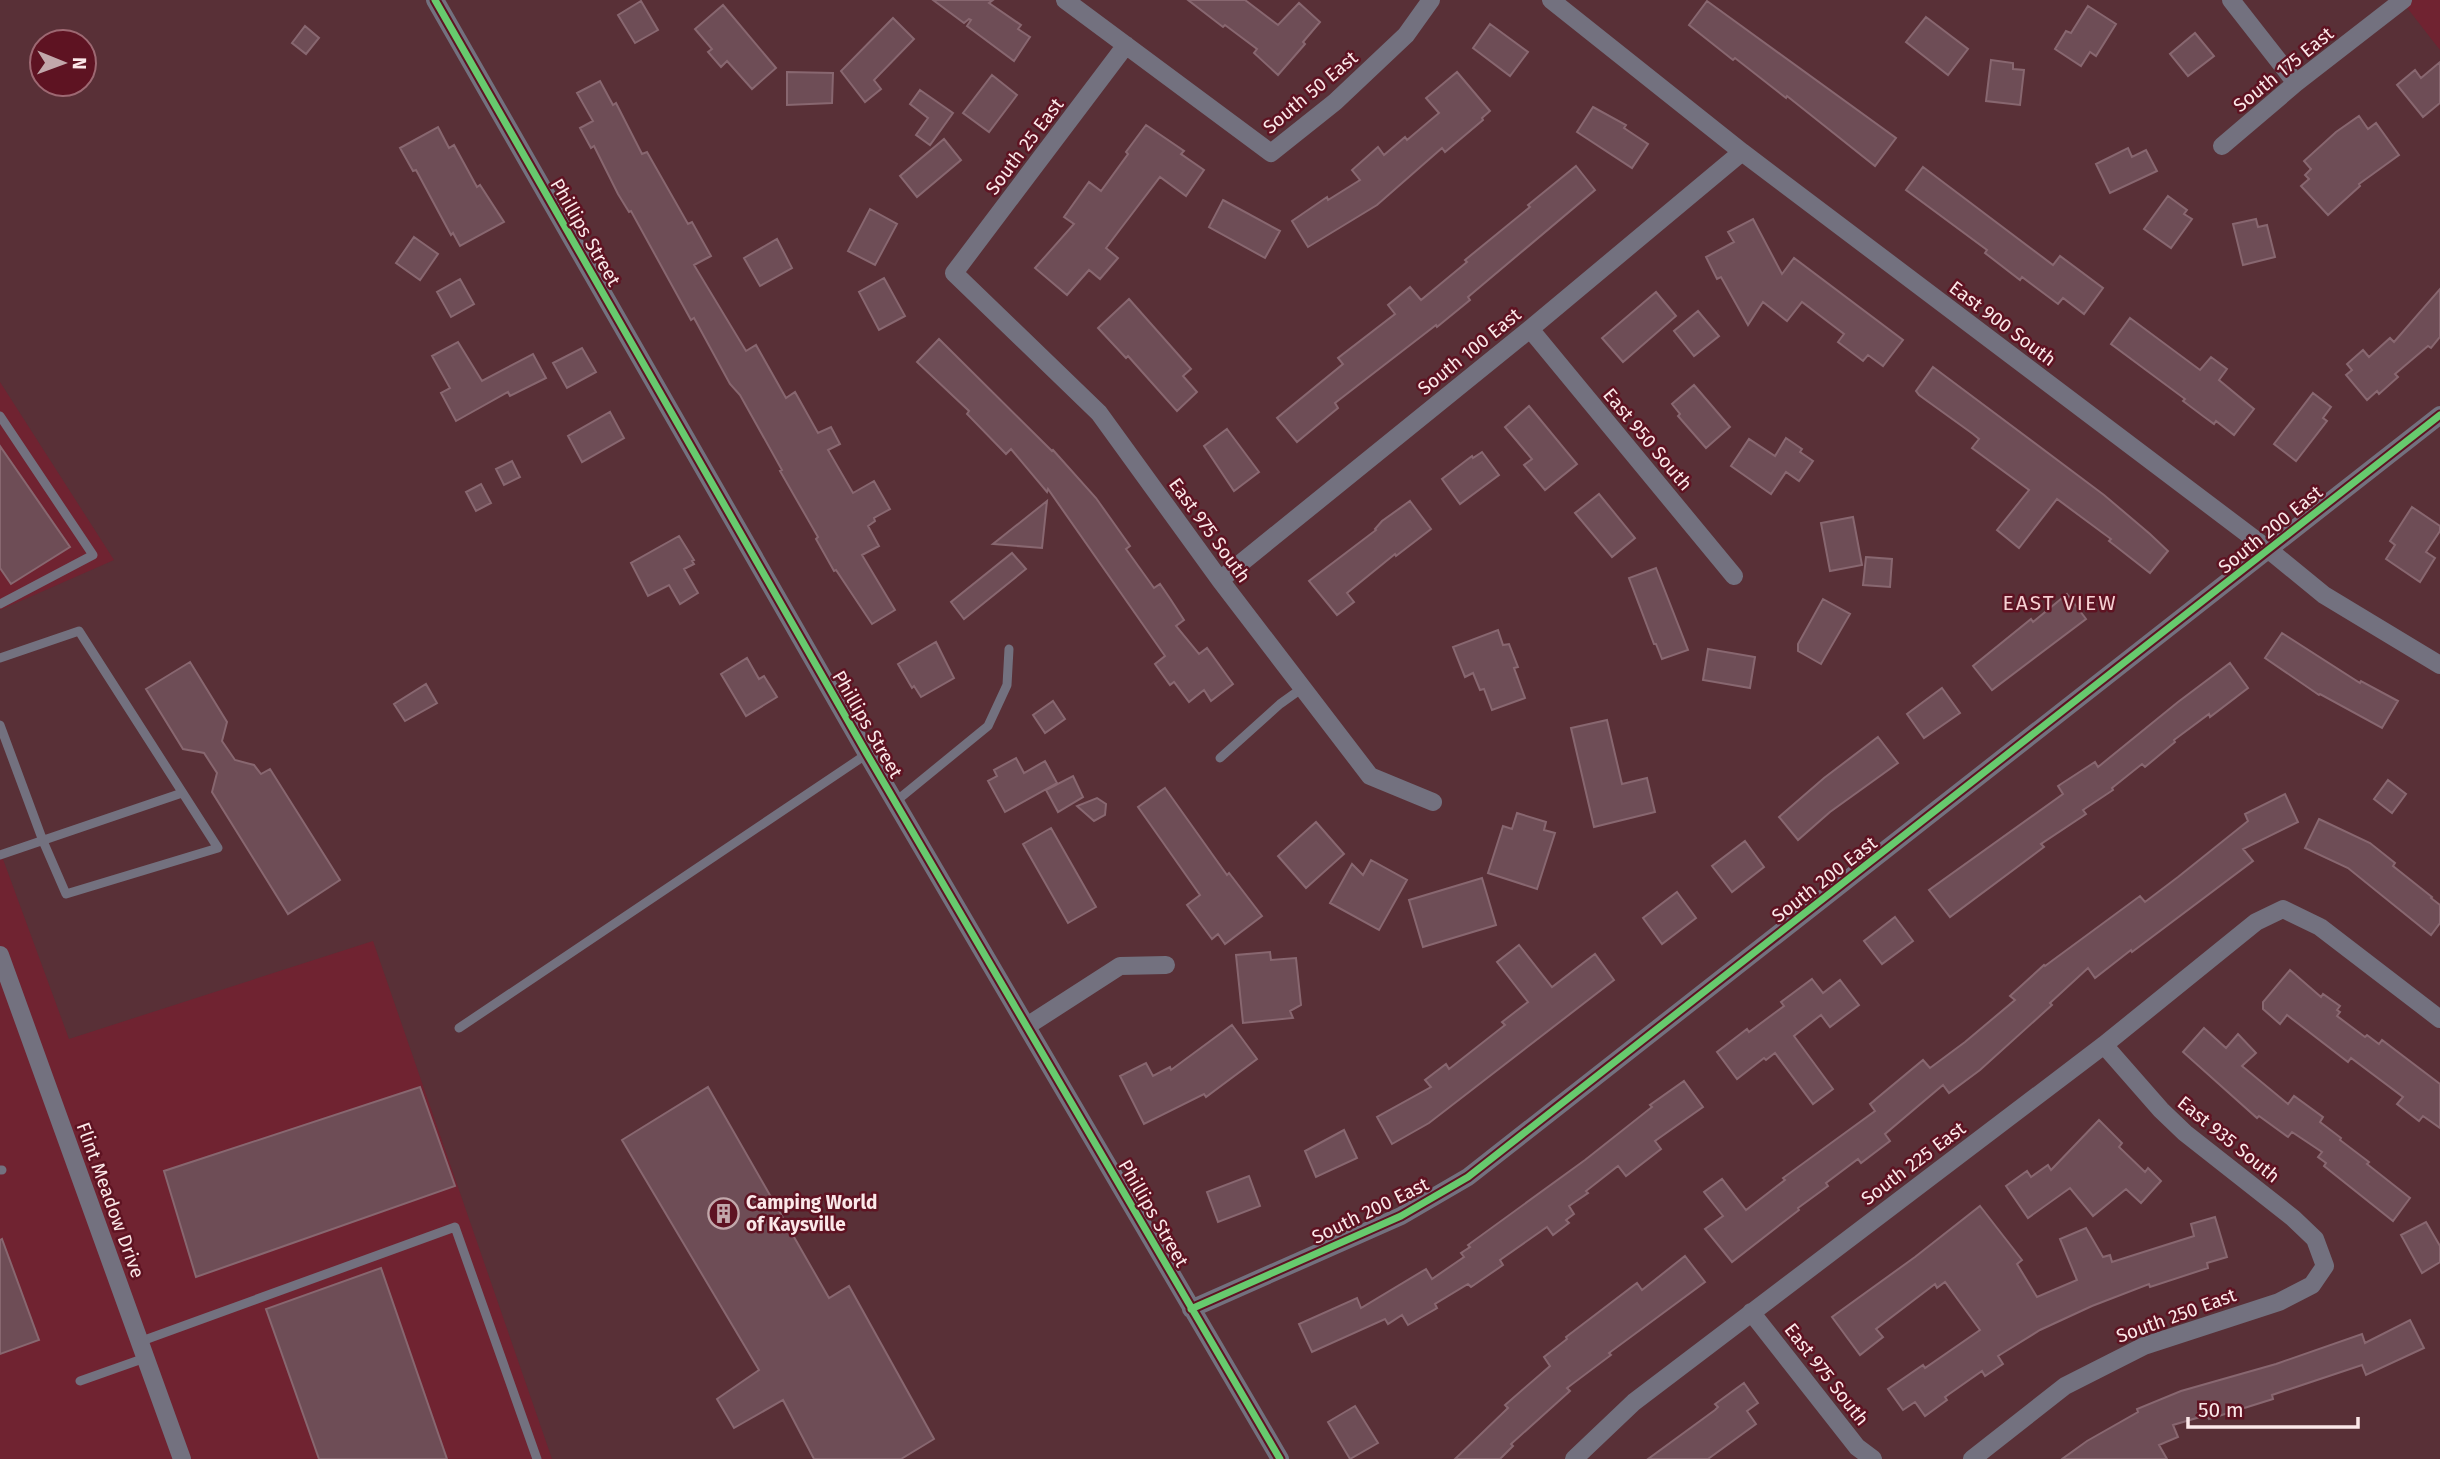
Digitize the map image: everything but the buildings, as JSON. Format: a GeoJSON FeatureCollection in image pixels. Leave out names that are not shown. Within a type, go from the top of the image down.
{"type":"FeatureCollection","features":[{"type":"Feature","properties":{"kind":"street","name":"Phillips Street"},"geometry":{"type":"LineString","coordinates":[[435,0],[867,754],[1280,1459]]}},
{"type":"Feature","properties":{"kind":"street"},"geometry":{"type":"LineString","coordinates":[[1065,0],[1126,45]]}},
{"type":"Feature","properties":{"kind":"street","name":"South 50 East"},"geometry":{"type":"LineString","coordinates":[[1126,45],[1271,153],[1335,102],[1406,35],[1431,0]]}},
{"type":"Feature","properties":{"kind":"street","name":"East 900 South"},"geometry":{"type":"LineString","coordinates":[[1552,0],[1742,152],[2269,550],[2324,595],[2440,665]]}},
{"type":"Feature","properties":{"kind":"street"},"geometry":{"type":"LineString","coordinates":[[2231,0],[2296,83]]}},
{"type":"Feature","properties":{"kind":"street","name":"South 175 East"},"geometry":{"type":"LineString","coordinates":[[2222,146],[2296,83],[2403,0]]}},
{"type":"Feature","properties":{"kind":"street","name":"South 25 East"},"geometry":{"type":"LineString","coordinates":[[954,273],[1126,45]]}},
{"type":"Feature","properties":{"kind":"street","name":"South 100 East"},"geometry":{"type":"LineString","coordinates":[[1220,580],[1530,329],[1742,152]]}},
{"type":"Feature","properties":{"kind":"street","name":"East 975 South"},"geometry":{"type":"LineString","coordinates":[[954,273],[1099,413],[1301,689],[1370,776],[1433,802]]}},
{"type":"Feature","properties":{"kind":"street","name":"East 950 South"},"geometry":{"type":"LineString","coordinates":[[1530,329],[1734,576]]}},
{"type":"Feature","properties":{"kind":"street","name":"South 200 East"},"geometry":{"type":"LineString","coordinates":[[1191,1309],[1401,1216],[1468,1177],[2440,415]]}},
{"type":"Feature","properties":{"kind":"street","name":"South 225 East"},"geometry":{"type":"LineString","coordinates":[[1574,1459],[1634,1402],[2104,1045],[2256,922],[2283,909],[2320,927],[2440,1019]]}},
{"type":"Feature","properties":{"kind":"street","name":"Flint Meadow Drive"},"geometry":{"type":"LineString","coordinates":[[0,955],[5,984],[182,1459]]}},
{"type":"Feature","properties":{"kind":"street"},"geometry":{"type":"LineString","coordinates":[[1027,1026],[1120,966],[1166,965]]}},
{"type":"Feature","properties":{"kind":"street","name":"East 935 South"},"geometry":{"type":"LineString","coordinates":[[2104,1045],[2185,1133],[2293,1218],[2315,1239],[2325,1266]]}},
{"type":"Feature","properties":{"kind":"street","name":"South 250 East"},"geometry":{"type":"LineString","coordinates":[[1972,1459],[2079,1378],[2144,1346],[2279,1302],[2312,1285],[2325,1266]]}},
{"type":"Feature","properties":{"kind":"street","name":"East 975 South"},"geometry":{"type":"LineString","coordinates":[[1751,1312],[1857,1447],[1873,1459]]}},
{"type":"Feature","properties":{"kind":"lane"},"geometry":{"type":"LineString","coordinates":[[0,416],[93,555],[0,604]]}},
{"type":"Feature","properties":{"kind":"lane"},"geometry":{"type":"LineString","coordinates":[[0,658],[79,631],[218,848],[66,894],[43,841],[0,725]]}},
{"type":"Feature","properties":{"kind":"lane"},"geometry":{"type":"LineString","coordinates":[[895,802],[988,726],[1007,685],[1009,649]]}},
{"type":"Feature","properties":{"kind":"lane"},"geometry":{"type":"LineString","coordinates":[[1220,758],[1280,704],[1301,689]]}},
{"type":"Feature","properties":{"kind":"lane"},"geometry":{"type":"LineString","coordinates":[[459,1028],[867,754]]}},
{"type":"Feature","properties":{"kind":"lane"},"geometry":{"type":"LineString","coordinates":[[0,855],[182,793]]}},
{"type":"Feature","properties":{"kind":"lane"},"geometry":{"type":"LineString","coordinates":[[79,1381],[142,1350],[455,1227],[537,1459]]}},
{"type":"Feature","properties":{"kind":"shaded area"},"geometry":{"type":"Polygon","coordinates":[[[2401,0],[2440,0],[2440,50],[2401,0]]]}},
{"type":"Feature","properties":{"kind":"shaded area"},"geometry":{"type":"Polygon","coordinates":[[[0,382],[114,560],[0,610],[0,382]]]}},
{"type":"Feature","properties":{"kind":"shaded area"},"geometry":{"type":"Polygon","coordinates":[[[0,851],[69,1039],[373,941],[552,1459],[0,1459],[0,851]]]}},
{"type":"Feature","properties":{"kind":"cycle path"},"geometry":{"type":"LineString","coordinates":[[435,0],[867,754],[1280,1459]]}},
{"type":"Feature","properties":{"kind":"cycle path"},"geometry":{"type":"LineString","coordinates":[[1191,1309],[1401,1216],[1468,1177],[2440,415]]}},
{"type":"Feature","properties":{"kind":"place","name":"Camping World of Kaysville"},"geometry":{"type":"Point","coordinates":[723,1213]}},
{"type":"Feature","properties":{"kind":"district","name":"EAST VIEW"},"geometry":{"type":"Point","coordinates":[2060,603]}}]}
